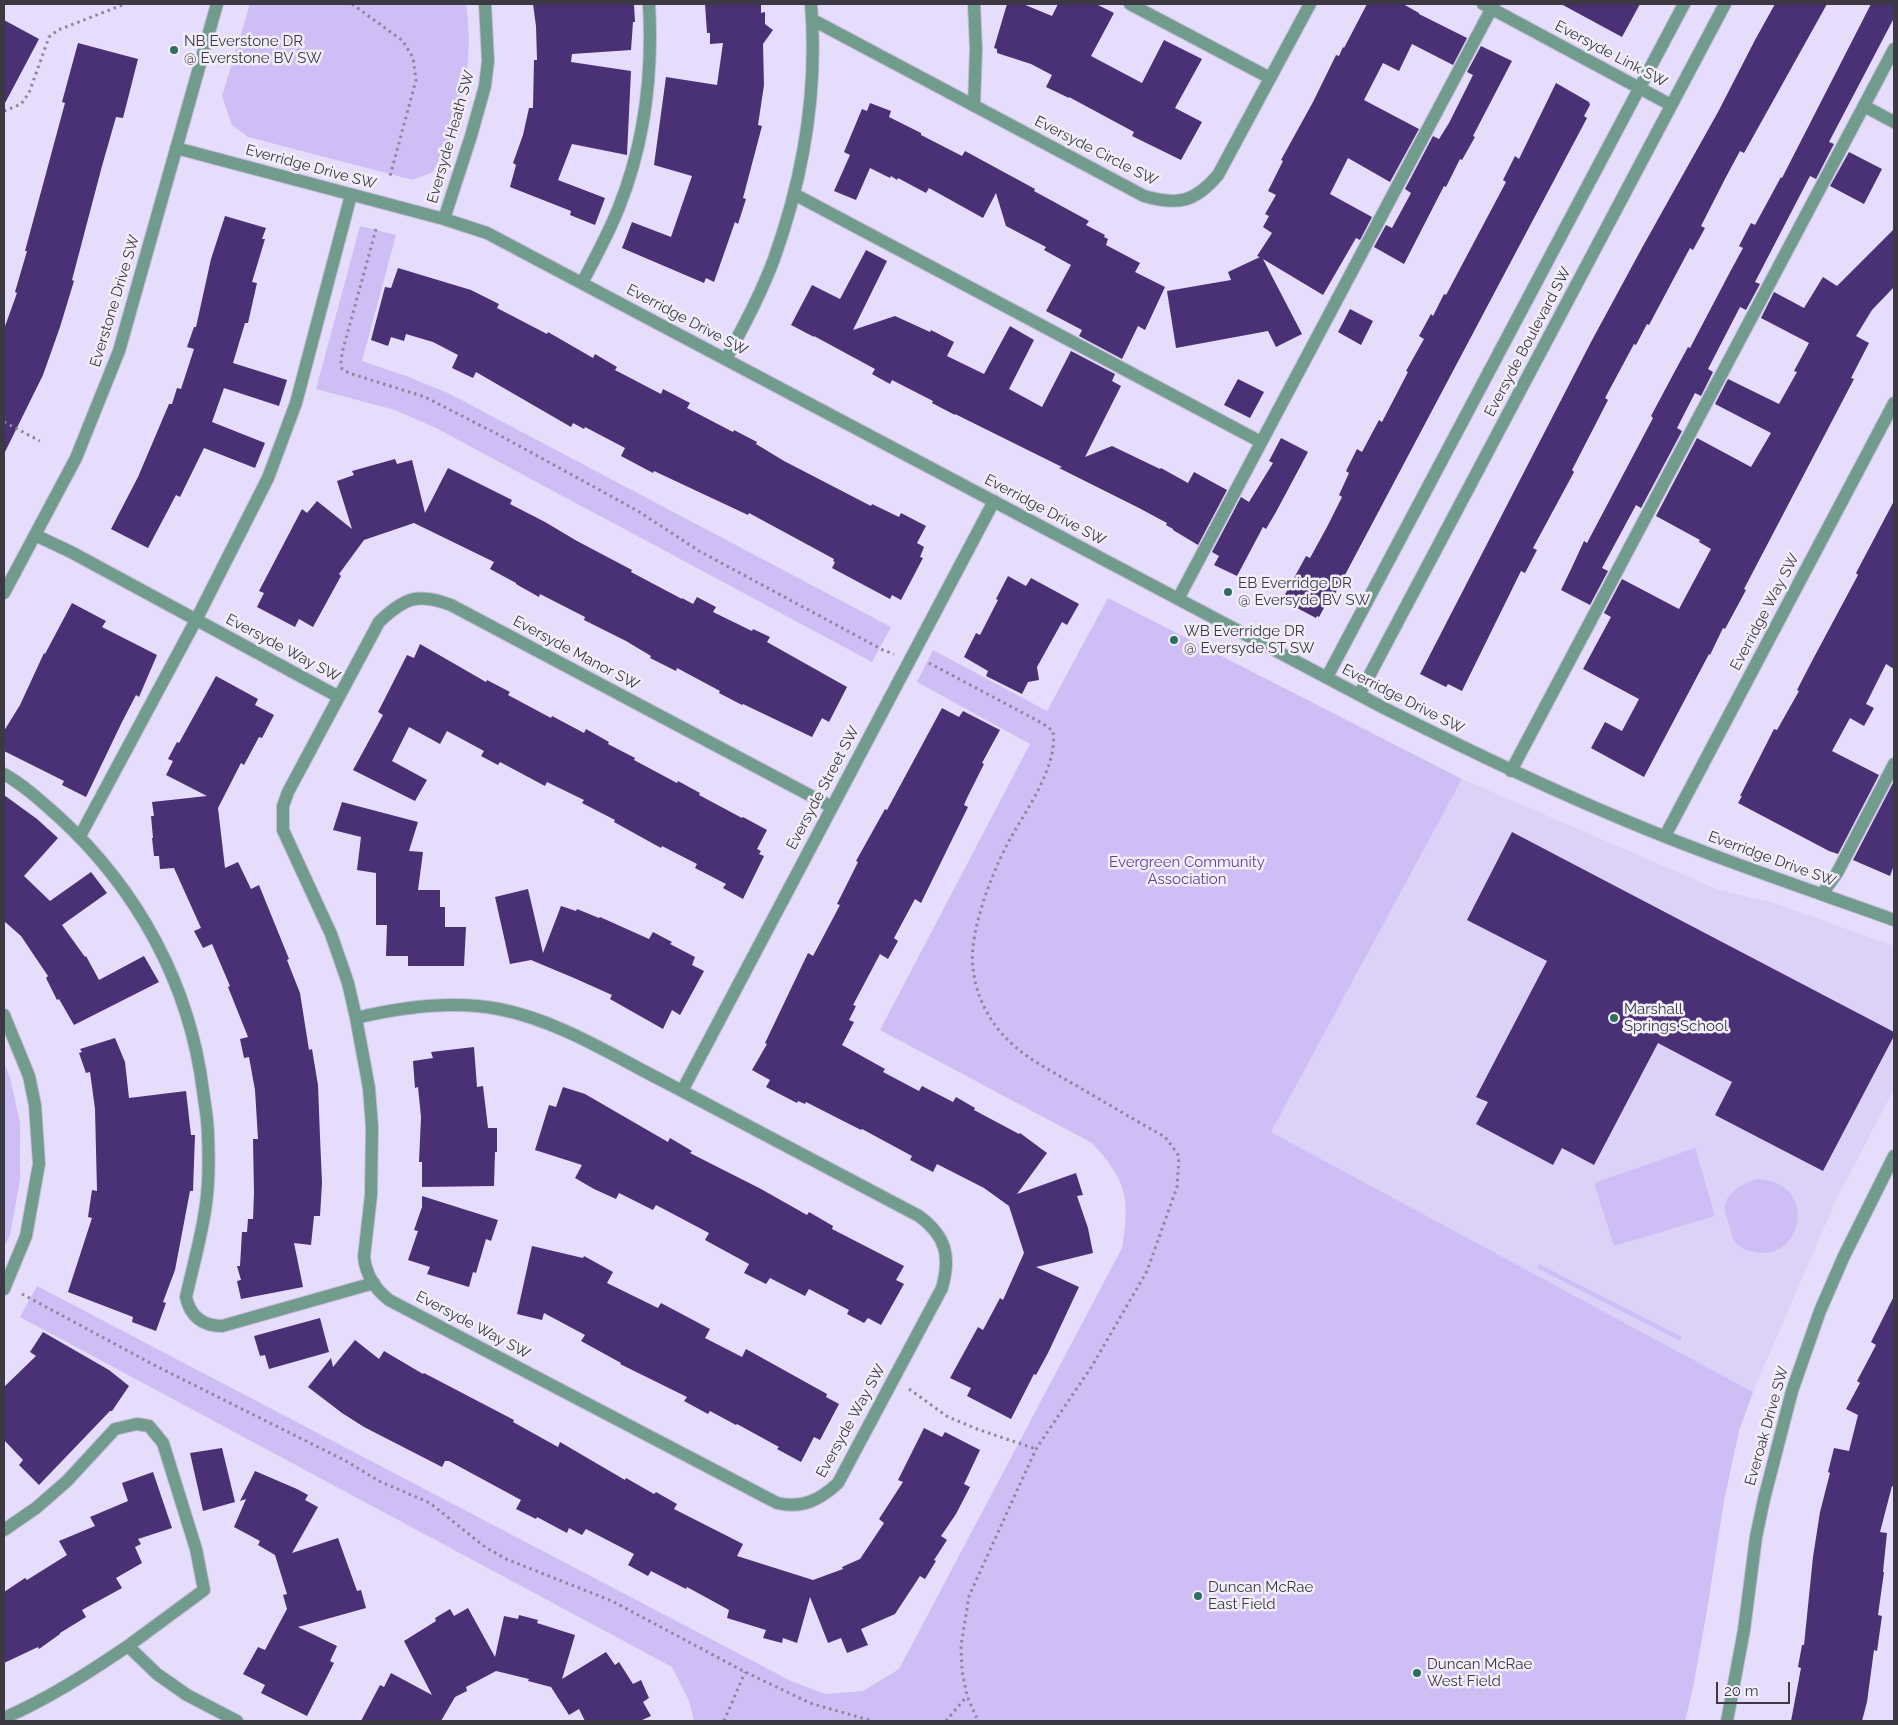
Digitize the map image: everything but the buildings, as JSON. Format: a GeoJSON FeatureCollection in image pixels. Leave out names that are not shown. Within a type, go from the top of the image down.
{"type":"FeatureCollection","features":[{"type":"Feature","properties":{"kind":"street","name":"Everstone Drive SW"},"geometry":{"type":"LineString","coordinates":[[4,593],[76,458],[119,351],[216,4]]}},
{"type":"Feature","properties":{"kind":"street","name":"Eversyde Heath SW"},"geometry":{"type":"LineString","coordinates":[[444,219],[485,86],[488,61],[485,4]]}},
{"type":"Feature","properties":{"kind":"street"},"geometry":{"type":"LineString","coordinates":[[582,283],[619,208],[634,162],[650,78],[651,40],[649,4]]}},
{"type":"Feature","properties":{"kind":"street"},"geometry":{"type":"LineString","coordinates":[[726,359],[747,319],[773,260],[794,194],[805,143],[810,103],[813,20],[811,4]]}},
{"type":"Feature","properties":{"kind":"street"},"geometry":{"type":"LineString","coordinates":[[974,4],[976,49],[974,105]]}},
{"type":"Feature","properties":{"kind":"street"},"geometry":{"type":"LineString","coordinates":[[1130,4],[1270,78]]}},
{"type":"Feature","properties":{"kind":"street","name":"Eversyde Circle SW"},"geometry":{"type":"LineString","coordinates":[[813,20],[1144,196],[1161,201],[1177,202],[1194,197],[1206,189],[1218,175],[1310,4]]}},
{"type":"Feature","properties":{"kind":"street","name":"Eversyde Boulevard SW"},"geometry":{"type":"LineString","coordinates":[[1327,677],[1684,4]]}},
{"type":"Feature","properties":{"kind":"street","name":"Eversyde Boulevard SW"},"geometry":{"type":"LineString","coordinates":[[1359,694],[1725,4]]}},
{"type":"Feature","properties":{"kind":"street"},"geometry":{"type":"LineString","coordinates":[[1178,599],[1489,5]]}},
{"type":"Feature","properties":{"kind":"street","name":"Eversyde Link SW"},"geometry":{"type":"LineString","coordinates":[[1489,5],[1671,105]]}},
{"type":"Feature","properties":{"kind":"street"},"geometry":{"type":"LineString","coordinates":[[1511,771],[1894,49]]}},
{"type":"Feature","properties":{"kind":"street"},"geometry":{"type":"LineString","coordinates":[[1864,106],[1894,122]]}},
{"type":"Feature","properties":{"kind":"street","name":"Everridge Drive SW"},"geometry":{"type":"LineString","coordinates":[[176,148],[444,219],[487,233],[1178,599],[1511,771],[1665,836],[1894,920]]}},
{"type":"Feature","properties":{"kind":"street"},"geometry":{"type":"LineString","coordinates":[[794,194],[1261,442]]}},
{"type":"Feature","properties":{"kind":"street"},"geometry":{"type":"LineString","coordinates":[[80,836],[196,620],[268,478],[296,403],[351,195]]}},
{"type":"Feature","properties":{"kind":"street","name":"Everridge Way SW"},"geometry":{"type":"LineString","coordinates":[[1665,836],[1894,403]]}},
{"type":"Feature","properties":{"kind":"street","name":"Eversyde Street SW"},"geometry":{"type":"LineString","coordinates":[[682,1090],[909,658],[994,501]]}},
{"type":"Feature","properties":{"kind":"street","name":"Eversyde Way SW"},"geometry":{"type":"LineString","coordinates":[[35,535],[71,552],[339,697],[288,792],[282,815],[286,838],[331,934],[348,983],[356,1018],[369,1088],[372,1127],[370,1195],[364,1257],[365,1266],[377,1289],[390,1300],[776,1503],[795,1505],[818,1499],[838,1483],[942,1288],[946,1274],[947,1258],[943,1242],[929,1224],[919,1216],[682,1090],[551,1024],[506,1011],[461,1005],[437,1005],[389,1010],[356,1018]]}},
{"type":"Feature","properties":{"kind":"street","name":"Eversyde Manor SW"},"geometry":{"type":"LineString","coordinates":[[339,697],[379,622],[395,606],[404,601],[436,599],[451,605],[832,807]]}},
{"type":"Feature","properties":{"kind":"street"},"geometry":{"type":"LineString","coordinates":[[1822,894],[1837,873],[1894,764]]}},
{"type":"Feature","properties":{"kind":"street"},"geometry":{"type":"LineString","coordinates":[[4,774],[38,798],[80,836],[120,884],[150,928],[171,971],[192,1032],[201,1070],[208,1134],[206,1204],[186,1297],[191,1311],[203,1323],[212,1326],[222,1326],[374,1283]]}},
{"type":"Feature","properties":{"kind":"street"},"geometry":{"type":"LineString","coordinates":[[4,1015],[29,1076],[35,1105],[39,1164],[26,1236],[5,1287]]}},
{"type":"Feature","properties":{"kind":"street","name":"Everoak Drive SW"},"geometry":{"type":"LineString","coordinates":[[1726,1721],[1744,1630],[1756,1537],[1790,1399],[1820,1311],[1844,1256],[1894,1156]]}},
{"type":"Feature","properties":{"kind":"street"},"geometry":{"type":"LineString","coordinates":[[4,1530],[36,1508],[60,1486],[114,1429],[137,1424],[149,1426],[163,1444],[196,1549],[204,1590],[128,1646],[27,1708],[4,1718]]}},
{"type":"Feature","properties":{"kind":"street"},"geometry":{"type":"LineString","coordinates":[[128,1646],[157,1674],[180,1690],[237,1721]]}},
{"type":"Feature","properties":{"kind":"path"},"geometry":{"type":"LineString","coordinates":[[4,111],[21,104],[29,92],[49,37],[58,30],[125,4]]}},
{"type":"Feature","properties":{"kind":"path"},"geometry":{"type":"LineString","coordinates":[[352,4],[403,41],[413,58],[416,80],[390,176]]}},
{"type":"Feature","properties":{"kind":"path"},"geometry":{"type":"LineString","coordinates":[[376,229],[342,353],[342,369],[350,374],[424,397],[501,436],[638,510],[708,556],[883,650],[930,663],[1042,723],[1053,731],[1054,741],[1050,760],[1029,807],[1010,838],[986,892],[974,938],[972,968],[978,994],[992,1021],[1006,1039],[1033,1061],[1165,1137],[1179,1156],[1176,1187],[1147,1271],[1092,1366],[1036,1450],[969,1596],[961,1646],[962,1671],[967,1696],[978,1721]]}},
{"type":"Feature","properties":{"kind":"path"},"geometry":{"type":"LineString","coordinates":[[4,422],[40,441]]}},
{"type":"Feature","properties":{"kind":"path"},"geometry":{"type":"LineString","coordinates":[[5,1287],[156,1366],[346,1461],[379,1481],[430,1503],[485,1547],[506,1559],[612,1601],[745,1672],[810,1703],[872,1721]]}},
{"type":"Feature","properties":{"kind":"path"},"geometry":{"type":"LineString","coordinates":[[892,1380],[923,1397],[948,1417],[1036,1450]]}},
{"type":"Feature","properties":{"kind":"path"},"geometry":{"type":"LineString","coordinates":[[724,1721],[745,1672]]}},
{"type":"Feature","properties":{"kind":"path"},"geometry":{"type":"LineString","coordinates":[[946,1721],[967,1696]]}},
{"type":"Feature","properties":{"kind":"shaded area","name":"Marshall Springs School"},"geometry":{"type":"Polygon","coordinates":[[[1462,779],[1719,890],[1774,903],[1894,946],[1894,1089],[1836,1200],[1753,1392],[1271,1132],[1462,779]]]}},
{"type":"Feature","properties":{"kind":"green space"},"geometry":{"type":"Polygon","coordinates":[[[250,4],[466,4],[469,50],[466,81],[453,132],[433,172],[413,180],[248,137],[232,125],[222,96],[250,4]]]}},
{"type":"Feature","properties":{"kind":"green space"},"geometry":{"type":"Polygon","coordinates":[[[360,226],[396,235],[362,361],[450,394],[891,627],[872,662],[436,428],[395,410],[316,389],[360,226]]]}},
{"type":"Feature","properties":{"kind":"green space","name":"Evergreen Community Association"},"geometry":{"type":"Polygon","coordinates":[[[1108,598],[1462,779],[1271,1132],[1753,1392],[1739,1431],[1724,1501],[1707,1611],[1685,1721],[694,1721],[689,1701],[672,1667],[20,1317],[37,1286],[791,1681],[825,1694],[863,1691],[899,1669],[1122,1248],[1126,1216],[1123,1191],[1119,1180],[1113,1168],[1092,1143],[880,1030],[1030,744],[917,682],[933,650],[1047,711],[1108,598]]]}},
{"type":"Feature","properties":{"kind":"green space"},"geometry":{"type":"Polygon","coordinates":[[[4,1062],[10,1077],[20,1123],[20,1180],[10,1235],[4,1247],[4,1062]]]}},
{"type":"Feature","properties":{"kind":"green space"},"geometry":{"type":"Polygon","coordinates":[[[1695,1148],[1715,1216],[1614,1246],[1594,1183],[1695,1148]]]}},
{"type":"Feature","properties":{"kind":"green space"},"geometry":{"type":"Polygon","coordinates":[[[1757,1179],[1777,1183],[1790,1193],[1797,1206],[1798,1220],[1793,1234],[1784,1246],[1771,1252],[1755,1252],[1738,1245],[1733,1240],[1725,1212],[1725,1206],[1730,1195],[1740,1186],[1757,1179]]]}},
{"type":"Feature","properties":{"kind":"green space"},"geometry":{"type":"Polygon","coordinates":[[[1539,1264],[1682,1337],[1680,1341],[1537,1268],[1539,1264]]]}},
{"type":"Feature","properties":{"kind":"place","name":"NB Everstone DR @ Everstone BV SW"},"geometry":{"type":"Point","coordinates":[174,50]}},
{"type":"Feature","properties":{"kind":"place","name":"EB Everridge DR @ Eversyde BV SW"},"geometry":{"type":"Point","coordinates":[1228,592]}},
{"type":"Feature","properties":{"kind":"place","name":"WB Everridge DR @ Eversyde ST SW"},"geometry":{"type":"Point","coordinates":[1174,640]}},
{"type":"Feature","properties":{"kind":"place","name":"Marshall Springs School"},"geometry":{"type":"Point","coordinates":[1614,1018]}},
{"type":"Feature","properties":{"kind":"place","name":"Duncan McRae East Field"},"geometry":{"type":"Point","coordinates":[1198,1596]}},
{"type":"Feature","properties":{"kind":"place","name":"Duncan McRae West Field"},"geometry":{"type":"Point","coordinates":[1417,1673]}}]}
